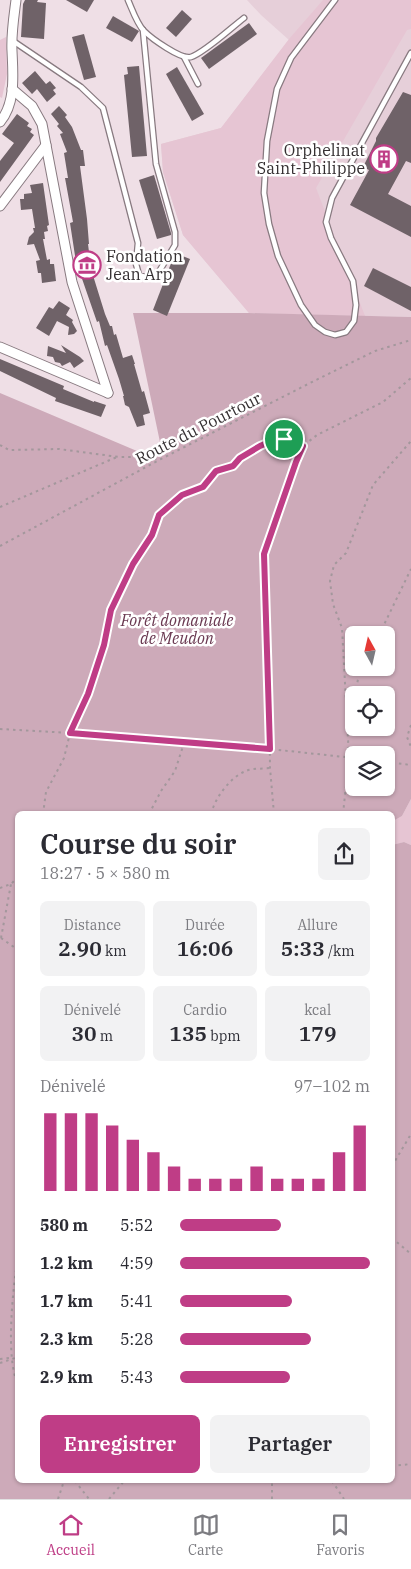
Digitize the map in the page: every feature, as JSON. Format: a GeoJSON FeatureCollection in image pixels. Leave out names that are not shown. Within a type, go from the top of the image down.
{"type":"FeatureCollection","features":[{"type":"Feature","properties":{"kind":"street"},"geometry":{"type":"LineString","coordinates":[[0,122],[10,102],[12,89],[16,0]]}},
{"type":"Feature","properties":{"kind":"street"},"geometry":{"type":"LineString","coordinates":[[0,347],[108,393],[72,282],[52,167],[42,124],[32,106],[12,89]]}},
{"type":"Feature","properties":{"kind":"street"},"geometry":{"type":"LineString","coordinates":[[0,206],[46,145]]}},
{"type":"Feature","properties":{"kind":"lane"},"geometry":{"type":"LineString","coordinates":[[13,41],[81,87],[103,108],[138,243],[136,264],[139,275],[148,278],[157,275],[175,245],[176,232],[156,164],[143,30],[128,0]]}},
{"type":"Feature","properties":{"kind":"lane"},"geometry":{"type":"LineString","coordinates":[[335,0],[291,58],[277,89],[267,142],[264,193],[269,224],[278,256],[301,305],[315,325],[325,332],[335,335],[346,332],[354,322],[356,305],[353,281],[331,238],[326,222],[332,198],[411,53]]}},
{"type":"Feature","properties":{"kind":"lane"},"geometry":{"type":"LineString","coordinates":[[143,30],[172,51],[184,57],[190,57],[201,51],[244,18]]}},
{"type":"Feature","properties":{"kind":"lane"},"geometry":{"type":"LineString","coordinates":[[184,57],[198,84]]}},
{"type":"Feature","properties":{"kind":"path","name":"Route du Pourtour"},"geometry":{"type":"LineString","coordinates":[[0,546],[159,460],[375,351],[411,340]]}},
{"type":"Feature","properties":{"kind":"path"},"geometry":{"type":"LineString","coordinates":[[274,811],[270,768],[264,554],[303,446],[317,436],[383,402],[411,378]]}},
{"type":"Feature","properties":{"kind":"path"},"geometry":{"type":"LineString","coordinates":[[43,811],[46,792],[64,758],[70,733],[88,694],[104,645],[111,610],[133,564],[152,535],[159,515],[182,495],[203,487],[216,471],[233,466],[240,458],[260,446],[274,440],[284,439],[303,446]]}},
{"type":"Feature","properties":{"kind":"path"},"geometry":{"type":"LineString","coordinates":[[345,686],[342,628],[333,604],[330,581],[334,565],[346,553],[373,486],[410,442]]}},
{"type":"Feature","properties":{"kind":"path"},"geometry":{"type":"LineString","coordinates":[[0,445],[9,450],[59,449],[146,457],[159,460]]}},
{"type":"Feature","properties":{"kind":"path"},"geometry":{"type":"LineString","coordinates":[[0,507],[119,456]]}},
{"type":"Feature","properties":{"kind":"path"},"geometry":{"type":"LineString","coordinates":[[383,626],[411,569]]}},
{"type":"Feature","properties":{"kind":"path"},"geometry":{"type":"LineString","coordinates":[[411,725],[407,737],[411,747]]}},
{"type":"Feature","properties":{"kind":"path"},"geometry":{"type":"LineString","coordinates":[[0,729],[70,733],[345,757]]}},
{"type":"Feature","properties":{"kind":"path"},"geometry":{"type":"LineString","coordinates":[[150,811],[160,791],[175,772],[184,743]]}},
{"type":"Feature","properties":{"kind":"path"},"geometry":{"type":"LineString","coordinates":[[395,763],[411,765]]}},
{"type":"Feature","properties":{"kind":"path"},"geometry":{"type":"LineString","coordinates":[[212,811],[214,802],[226,786],[246,770],[270,768]]}},
{"type":"Feature","properties":{"kind":"path"},"geometry":{"type":"LineString","coordinates":[[343,811],[345,795]]}},
{"type":"Feature","properties":{"kind":"path"},"geometry":{"type":"LineString","coordinates":[[0,888],[11,884],[15,880]]}},
{"type":"Feature","properties":{"kind":"path"},"geometry":{"type":"LineString","coordinates":[[11,884],[0,938],[15,948]]}},
{"type":"Feature","properties":{"kind":"path"},"geometry":{"type":"LineString","coordinates":[[395,1161],[411,1134]]}},
{"type":"Feature","properties":{"kind":"path"},"geometry":{"type":"LineString","coordinates":[[395,1241],[411,1254]]}},
{"type":"Feature","properties":{"kind":"path"},"geometry":{"type":"LineString","coordinates":[[15,1276],[12,1294],[12,1358],[15,1371]]}},
{"type":"Feature","properties":{"kind":"path"},"geometry":{"type":"LineString","coordinates":[[0,1363],[12,1358]]}},
{"type":"Feature","properties":{"kind":"path"},"geometry":{"type":"LineString","coordinates":[[0,1359],[15,1358]]}},
{"type":"Feature","properties":{"kind":"path"},"geometry":{"type":"LineString","coordinates":[[395,1466],[411,1464]]}},
{"type":"Feature","properties":{"kind":"path"},"geometry":{"type":"LineString","coordinates":[[58,1499],[63,1483]]}},
{"type":"Feature","properties":{"kind":"path"},"geometry":{"type":"LineString","coordinates":[[77,1483],[89,1499]]}},
{"type":"Feature","properties":{"kind":"path"},"geometry":{"type":"LineString","coordinates":[[109,1499],[122,1483]]}},
{"type":"Feature","properties":{"kind":"path"},"geometry":{"type":"LineString","coordinates":[[272,1483],[272,1499]]}},
{"type":"Feature","properties":{"kind":"path"},"geometry":{"type":"LineString","coordinates":[[333,1483],[344,1499]]}},
{"type":"Feature","properties":{"kind":"shaded area"},"geometry":{"type":"Polygon","coordinates":[[[247,0],[411,0],[411,317],[249,313],[183,235],[163,172],[161,144],[221,128],[289,40],[247,0]]]}},
{"type":"Feature","properties":{"kind":"shaded area"},"geometry":{"type":"Polygon","coordinates":[[[323,0],[411,0],[411,29],[407,30],[316,188],[365,316],[249,313],[183,235],[163,172],[161,144],[221,128],[289,39],[323,0]]]}},
{"type":"Feature","properties":{"kind":"shaded area"},"geometry":{"type":"Polygon","coordinates":[[[6,37],[7,74],[2,98],[0,97],[0,40],[6,37]]]}},
{"type":"Feature","properties":{"kind":"shaded area"},"geometry":{"type":"Polygon","coordinates":[[[411,799],[411,845],[404,842],[395,844],[395,820],[402,816],[411,799]]]}},
{"type":"Feature","properties":{"kind":"green space","name":"Forêt domaniale de Meudon"},"geometry":{"type":"Polygon","coordinates":[[[133,313],[249,313],[411,317],[411,799],[402,816],[395,820],[395,811],[15,811],[15,1483],[395,1483],[395,844],[404,842],[411,845],[411,1499],[0,1499],[0,393],[144,454],[161,447],[133,313]]]}},
{"type":"Feature","properties":{"kind":"building"},"geometry":{"type":"Polygon","coordinates":[[[25,0],[38,0],[37,2],[46,3],[44,39],[21,37],[23,4],[25,0]]]}},
{"type":"Feature","properties":{"kind":"building"},"geometry":{"type":"Polygon","coordinates":[[[66,0],[94,0],[87,12],[66,0]]]}},
{"type":"Feature","properties":{"kind":"building"},"geometry":{"type":"Polygon","coordinates":[[[182,10],[192,19],[176,37],[166,28],[182,10]]]}},
{"type":"Feature","properties":{"kind":"building"},"geometry":{"type":"Polygon","coordinates":[[[113,16],[139,31],[132,42],[106,28],[113,16]]]}},
{"type":"Feature","properties":{"kind":"building"},"geometry":{"type":"Polygon","coordinates":[[[249,23],[257,34],[209,69],[201,58],[249,23]]]}},
{"type":"Feature","properties":{"kind":"building"},"geometry":{"type":"Polygon","coordinates":[[[84,34],[96,77],[84,80],[72,37],[84,34]]]}},
{"type":"Feature","properties":{"kind":"building"},"geometry":{"type":"Polygon","coordinates":[[[139,66],[147,156],[132,157],[124,75],[128,74],[127,67],[139,66]]]}},
{"type":"Feature","properties":{"kind":"building"},"geometry":{"type":"Polygon","coordinates":[[[177,67],[204,114],[192,121],[166,74],[177,67]]]}},
{"type":"Feature","properties":{"kind":"building"},"geometry":{"type":"Polygon","coordinates":[[[35,71],[46,84],[50,81],[56,88],[53,90],[56,94],[47,102],[37,89],[32,94],[22,83],[35,71]]]}},
{"type":"Feature","properties":{"kind":"building","name":"Orphelinat Saint-Philippe"},"geometry":{"type":"Polygon","coordinates":[[[403,92],[411,95],[411,163],[406,161],[388,194],[411,206],[411,237],[350,205],[369,170],[363,167],[376,138],[403,92]]]}},
{"type":"Feature","properties":{"kind":"building"},"geometry":{"type":"Polygon","coordinates":[[[59,106],[67,115],[65,117],[72,127],[81,150],[83,150],[85,166],[80,166],[87,219],[88,244],[90,260],[95,259],[96,268],[91,269],[105,314],[110,326],[112,326],[114,335],[116,334],[123,358],[132,355],[150,413],[143,415],[145,425],[137,427],[129,407],[125,405],[119,379],[107,345],[105,346],[99,321],[97,322],[78,262],[76,262],[70,223],[73,222],[65,178],[68,178],[64,153],[67,152],[60,134],[63,133],[51,114],[59,106]]]}},
{"type":"Feature","properties":{"kind":"building"},"geometry":{"type":"Polygon","coordinates":[[[17,114],[29,123],[27,126],[32,129],[30,132],[34,135],[0,182],[0,161],[14,143],[2,134],[17,114]]]}},
{"type":"Feature","properties":{"kind":"building"},"geometry":{"type":"Polygon","coordinates":[[[154,175],[171,233],[171,235],[157,239],[139,180],[154,175]]]}},
{"type":"Feature","properties":{"kind":"building"},"geometry":{"type":"Polygon","coordinates":[[[43,183],[49,225],[47,226],[48,231],[44,232],[45,239],[43,239],[47,260],[50,259],[50,264],[54,264],[56,281],[42,283],[41,273],[38,273],[36,261],[40,260],[34,244],[27,245],[29,237],[34,232],[33,228],[35,228],[32,209],[21,210],[20,199],[24,199],[24,194],[32,193],[30,185],[43,183]]]}},
{"type":"Feature","properties":{"kind":"building"},"geometry":{"type":"Polygon","coordinates":[[[175,253],[190,259],[167,316],[153,310],[175,253]]]}},
{"type":"Feature","properties":{"kind":"building"},"geometry":{"type":"Polygon","coordinates":[[[373,268],[411,287],[411,311],[364,286],[373,268]]]}},
{"type":"Feature","properties":{"kind":"building"},"geometry":{"type":"Polygon","coordinates":[[[59,301],[70,308],[66,315],[73,320],[72,322],[77,331],[74,334],[68,335],[69,327],[57,321],[49,336],[36,328],[49,307],[53,309],[59,301]]]}},
{"type":"Feature","properties":{"kind":"building"},"geometry":{"type":"Polygon","coordinates":[[[61,345],[84,361],[74,368],[70,362],[62,366],[60,363],[55,362],[53,357],[47,356],[48,346],[66,353],[61,345]]]}},
{"type":"Feature","properties":{"kind":"building"},"geometry":{"type":"Polygon","coordinates":[[[0,359],[64,386],[63,389],[106,405],[101,417],[55,401],[56,398],[0,371],[0,359]]]}},
{"type":"Feature","properties":{"kind":"place","name":"Orphelinat Saint-Philippe"},"geometry":{"type":"Point","coordinates":[384,159]}},
{"type":"Feature","properties":{"kind":"place","name":"Fondation Jean Arp"},"geometry":{"type":"Point","coordinates":[87,265]}},
{"type":"Feature","properties":{"kind":"route"},"geometry":{"type":"LineString","coordinates":[[284,439],[303,446],[264,554],[270,749],[70,733],[88,694],[104,645],[111,610],[133,564],[152,535],[159,515],[182,495],[203,487],[216,471],[233,466],[240,458],[260,446],[274,440],[284,439]]}}]}
